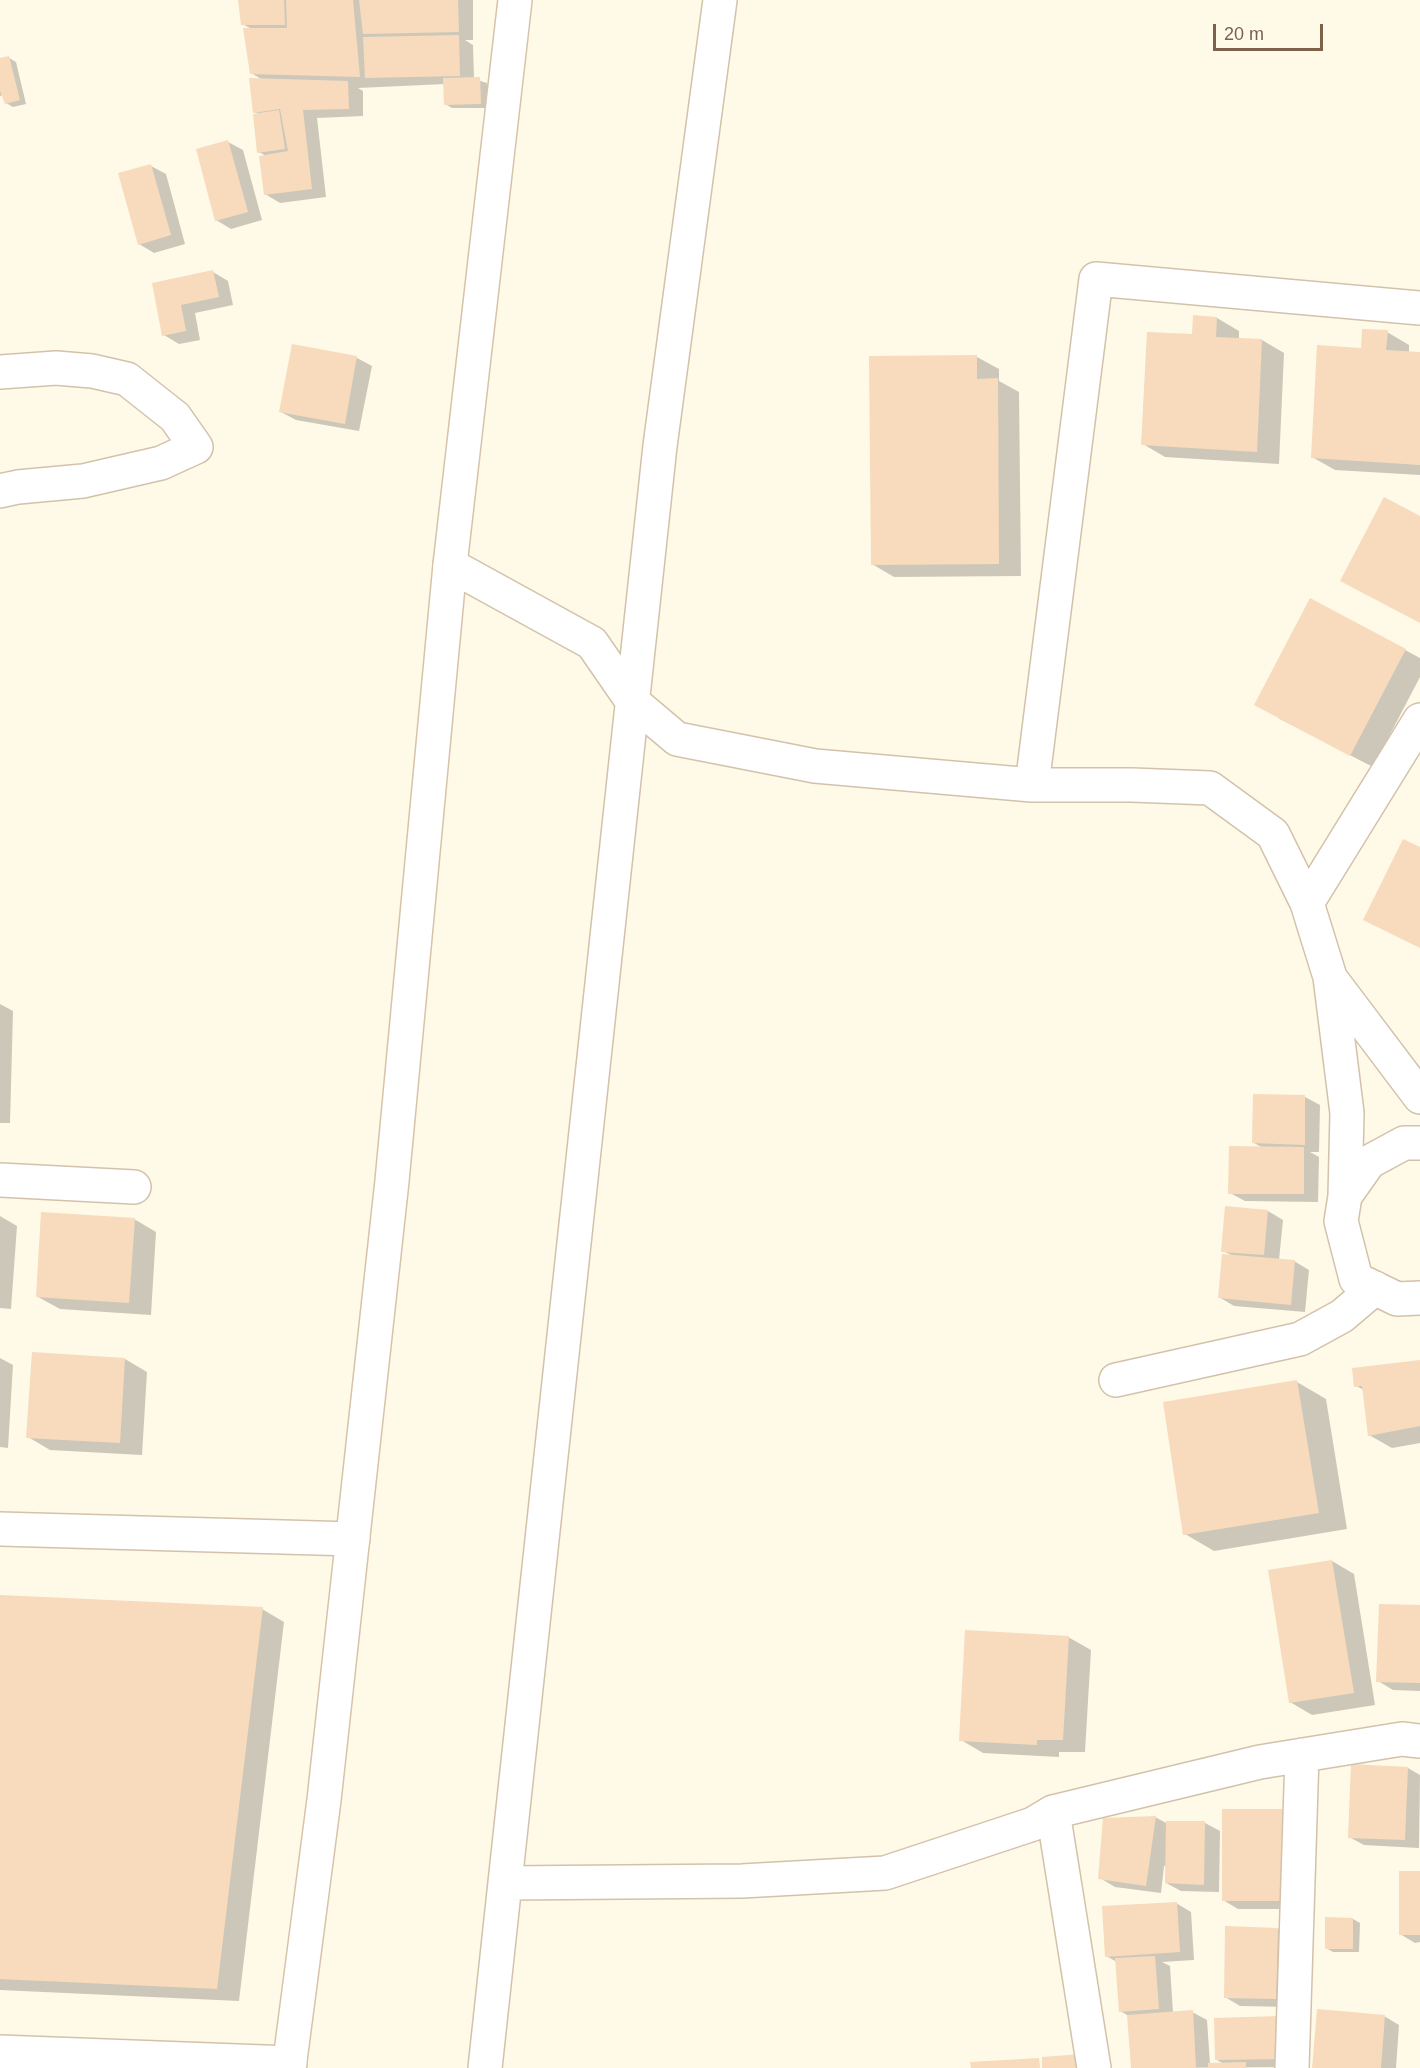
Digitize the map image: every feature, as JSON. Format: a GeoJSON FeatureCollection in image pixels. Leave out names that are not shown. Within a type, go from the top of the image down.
{"type":"FeatureCollection","features":[{"type":"Feature","properties":{"kind":"street"},"geometry":{"type":"LineString","coordinates":[[0,2052],[290,2066],[324,1800],[394,1169],[450,565],[515,0]]}},
{"type":"Feature","properties":{"kind":"street"},"geometry":{"type":"LineString","coordinates":[[485,2068],[660,446],[720,0]]}},
{"type":"Feature","properties":{"kind":"street"},"geometry":{"type":"LineString","coordinates":[[1032,785],[1096,279],[1420,308]]}},
{"type":"Feature","properties":{"kind":"street"},"geometry":{"type":"LineString","coordinates":[[0,372],[56,368],[92,371],[127,379],[175,417],[196,447],[161,463],[83,481],[18,487],[0,491]]}},
{"type":"Feature","properties":{"kind":"street"},"geometry":{"type":"LineString","coordinates":[[450,565],[592,643],[632,701],[677,739],[814,766],[1032,785],[1132,784],[1210,788],[1273,834],[1306,903],[1330,977],[1347,1113],[1345,1196],[1341,1221],[1356,1279],[1397,1299],[1420,1298]]}},
{"type":"Feature","properties":{"kind":"street"},"geometry":{"type":"LineString","coordinates":[[1306,903],[1420,720]]}},
{"type":"Feature","properties":{"kind":"street"},"geometry":{"type":"LineString","coordinates":[[1330,977],[1416,1080]]}},
{"type":"Feature","properties":{"kind":"street"},"geometry":{"type":"LineString","coordinates":[[1345,1196],[1369,1162],[1404,1143],[1420,1143]]}},
{"type":"Feature","properties":{"kind":"street"},"geometry":{"type":"LineString","coordinates":[[0,1180],[134,1187]]}},
{"type":"Feature","properties":{"kind":"street"},"geometry":{"type":"LineString","coordinates":[[1116,1380],[1300,1339],[1342,1316],[1375,1288]]}},
{"type":"Feature","properties":{"kind":"street"},"geometry":{"type":"LineString","coordinates":[[0,1529],[353,1539]]}},
{"type":"Feature","properties":{"kind":"street"},"geometry":{"type":"LineString","coordinates":[[505,1883],[742,1881],[885,1873],[1032,1824],[1053,1812],[1260,1762],[1402,1739],[1420,1740]]}},
{"type":"Feature","properties":{"kind":"street"},"geometry":{"type":"LineString","coordinates":[[1292,2068],[1302,1755]]}},
{"type":"Feature","properties":{"kind":"street"},"geometry":{"type":"LineString","coordinates":[[1053,1812],[1094,2068]]}},
{"type":"Feature","properties":{"kind":"building"},"geometry":{"type":"Polygon","coordinates":[[[238,0],[284,0],[285,25],[241,25],[238,0]]]}},
{"type":"Feature","properties":{"kind":"building"},"geometry":{"type":"Polygon","coordinates":[[[286,0],[353,0],[360,77],[250,74],[243,28],[287,28],[286,0]]]}},
{"type":"Feature","properties":{"kind":"building"},"geometry":{"type":"Polygon","coordinates":[[[359,0],[458,0],[459,32],[363,34],[359,0]]]}},
{"type":"Feature","properties":{"kind":"building"},"geometry":{"type":"Polygon","coordinates":[[[459,35],[460,76],[365,78],[363,37],[459,35]]]}},
{"type":"Feature","properties":{"kind":"building"},"geometry":{"type":"Polygon","coordinates":[[[9,56],[20,100],[5,104],[0,91],[0,58],[9,56]]]}},
{"type":"Feature","properties":{"kind":"building"},"geometry":{"type":"Polygon","coordinates":[[[480,77],[481,104],[444,105],[443,78],[480,77]]]}},
{"type":"Feature","properties":{"kind":"building"},"geometry":{"type":"Polygon","coordinates":[[[249,78],[348,81],[349,109],[303,110],[312,189],[264,195],[259,156],[288,151],[280,109],[253,113],[249,78]]]}},
{"type":"Feature","properties":{"kind":"building"},"geometry":{"type":"Polygon","coordinates":[[[279,110],[285,149],[257,153],[253,114],[279,110]]]}},
{"type":"Feature","properties":{"kind":"building"},"geometry":{"type":"Polygon","coordinates":[[[228,140],[248,212],[215,221],[196,149],[228,140]]]}},
{"type":"Feature","properties":{"kind":"building"},"geometry":{"type":"Polygon","coordinates":[[[151,164],[171,235],[138,245],[118,173],[151,164]]]}},
{"type":"Feature","properties":{"kind":"building"},"geometry":{"type":"Polygon","coordinates":[[[213,270],[219,297],[181,305],[186,331],[162,336],[152,283],[213,270]]]}},
{"type":"Feature","properties":{"kind":"building"},"geometry":{"type":"Polygon","coordinates":[[[1193,315],[1217,317],[1216,337],[1262,339],[1257,452],[1141,445],[1147,332],[1192,334],[1193,315]]]}},
{"type":"Feature","properties":{"kind":"building"},"geometry":{"type":"Polygon","coordinates":[[[1362,329],[1388,330],[1386,350],[1420,352],[1420,465],[1311,458],[1317,345],[1361,348],[1362,329]]]}},
{"type":"Feature","properties":{"kind":"building"},"geometry":{"type":"Polygon","coordinates":[[[292,344],[357,356],[345,424],[279,412],[292,344]]]}},
{"type":"Feature","properties":{"kind":"building"},"geometry":{"type":"Polygon","coordinates":[[[977,355],[977,379],[998,378],[999,564],[871,565],[869,356],[977,355]]]}},
{"type":"Feature","properties":{"kind":"building"},"geometry":{"type":"Polygon","coordinates":[[[1384,497],[1420,516],[1420,623],[1340,581],[1384,497]]]}},
{"type":"Feature","properties":{"kind":"building"},"geometry":{"type":"Polygon","coordinates":[[[1310,598],[1406,649],[1350,756],[1254,705],[1310,598]]]}},
{"type":"Feature","properties":{"kind":"building"},"geometry":{"type":"Polygon","coordinates":[[[1403,839],[1420,847],[1420,948],[1363,920],[1403,839]]]}},
{"type":"Feature","properties":{"kind":"building"},"geometry":{"type":"Polygon","coordinates":[[[1253,1094],[1305,1095],[1305,1145],[1252,1143],[1253,1094]]]}},
{"type":"Feature","properties":{"kind":"building"},"geometry":{"type":"Polygon","coordinates":[[[1229,1146],[1304,1147],[1304,1194],[1228,1194],[1229,1146]]]}},
{"type":"Feature","properties":{"kind":"building"},"geometry":{"type":"Polygon","coordinates":[[[1225,1206],[1268,1210],[1264,1255],[1221,1252],[1225,1206]]]}},
{"type":"Feature","properties":{"kind":"building"},"geometry":{"type":"Polygon","coordinates":[[[41,1212],[135,1218],[129,1303],[36,1297],[41,1212]]]}},
{"type":"Feature","properties":{"kind":"building"},"geometry":{"type":"Polygon","coordinates":[[[1222,1254],[1295,1260],[1291,1305],[1218,1298],[1222,1254]]]}},
{"type":"Feature","properties":{"kind":"building"},"geometry":{"type":"Polygon","coordinates":[[[32,1352],[125,1358],[120,1443],[26,1438],[32,1352]]]}},
{"type":"Feature","properties":{"kind":"building"},"geometry":{"type":"Polygon","coordinates":[[[1420,1360],[1420,1426],[1368,1436],[1362,1386],[1354,1387],[1352,1368],[1420,1360]]]}},
{"type":"Feature","properties":{"kind":"building"},"geometry":{"type":"Polygon","coordinates":[[[1297,1380],[1319,1513],[1183,1535],[1163,1402],[1297,1380]]]}},
{"type":"Feature","properties":{"kind":"building"},"geometry":{"type":"Polygon","coordinates":[[[1332,1560],[1354,1693],[1289,1703],[1268,1570],[1332,1560]]]}},
{"type":"Feature","properties":{"kind":"building"},"geometry":{"type":"Polygon","coordinates":[[[0,1595],[263,1607],[217,1989],[0,1979],[0,1595]]]}},
{"type":"Feature","properties":{"kind":"building"},"geometry":{"type":"Polygon","coordinates":[[[1379,1604],[1420,1605],[1420,1683],[1376,1682],[1379,1604]]]}},
{"type":"Feature","properties":{"kind":"building"},"geometry":{"type":"Polygon","coordinates":[[[965,1630],[1069,1636],[1063,1740],[1037,1740],[1037,1745],[959,1741],[965,1630]]]}},
{"type":"Feature","properties":{"kind":"building"},"geometry":{"type":"Polygon","coordinates":[[[1351,1764],[1408,1767],[1405,1840],[1348,1838],[1351,1764]]]}},
{"type":"Feature","properties":{"kind":"building"},"geometry":{"type":"Polygon","coordinates":[[[1222,1809],[1284,1809],[1284,1901],[1222,1901],[1222,1809]]]}},
{"type":"Feature","properties":{"kind":"building"},"geometry":{"type":"Polygon","coordinates":[[[1156,1816],[1146,1886],[1098,1879],[1103,1818],[1156,1816]]]}},
{"type":"Feature","properties":{"kind":"building"},"geometry":{"type":"Polygon","coordinates":[[[1166,1821],[1205,1821],[1204,1885],[1165,1883],[1166,1821]]]}},
{"type":"Feature","properties":{"kind":"building"},"geometry":{"type":"Polygon","coordinates":[[[1399,1871],[1420,1871],[1420,1935],[1399,1935],[1399,1871]]]}},
{"type":"Feature","properties":{"kind":"building"},"geometry":{"type":"Polygon","coordinates":[[[1177,1902],[1180,1952],[1105,1957],[1102,1906],[1177,1902]]]}},
{"type":"Feature","properties":{"kind":"building"},"geometry":{"type":"Polygon","coordinates":[[[1325,1917],[1353,1918],[1353,1949],[1325,1949],[1325,1917]]]}},
{"type":"Feature","properties":{"kind":"building"},"geometry":{"type":"Polygon","coordinates":[[[1225,1926],[1278,1928],[1276,1999],[1224,1998],[1225,1926]]]}},
{"type":"Feature","properties":{"kind":"building"},"geometry":{"type":"Polygon","coordinates":[[[1155,1956],[1159,2009],[1119,2012],[1115,1958],[1155,1956]]]}},
{"type":"Feature","properties":{"kind":"building"},"geometry":{"type":"Polygon","coordinates":[[[1317,2009],[1385,2015],[1381,2068],[1312,2068],[1317,2009]]]}},
{"type":"Feature","properties":{"kind":"building"},"geometry":{"type":"Polygon","coordinates":[[[1193,2010],[1196,2068],[1131,2068],[1127,2015],[1193,2010]]]}},
{"type":"Feature","properties":{"kind":"building"},"geometry":{"type":"Polygon","coordinates":[[[1280,2016],[1281,2059],[1215,2060],[1214,2018],[1280,2016]]]}},
{"type":"Feature","properties":{"kind":"building"},"geometry":{"type":"Polygon","coordinates":[[[1082,2054],[1083,2068],[1042,2068],[1042,2057],[1082,2054]]]}},
{"type":"Feature","properties":{"kind":"building"},"geometry":{"type":"Polygon","coordinates":[[[1039,2058],[1040,2068],[971,2068],[970,2062],[1039,2058]]]}},
{"type":"Feature","properties":{"kind":"building"},"geometry":{"type":"Polygon","coordinates":[[[1246,2062],[1246,2068],[1208,2068],[1208,2063],[1246,2062]]]}}]}
